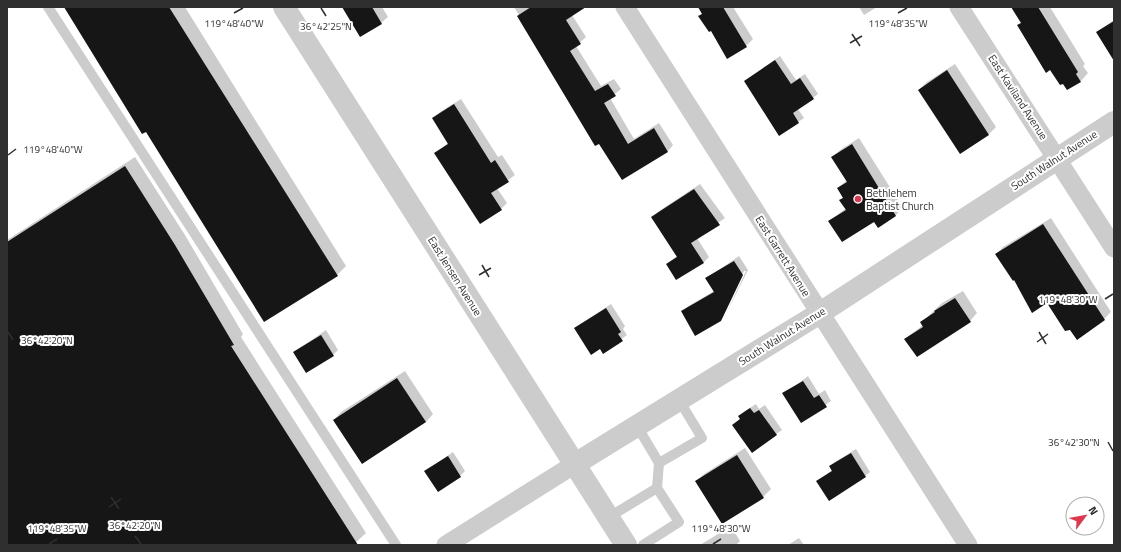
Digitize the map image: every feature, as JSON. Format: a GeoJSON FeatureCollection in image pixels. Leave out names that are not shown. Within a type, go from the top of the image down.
{"type":"FeatureCollection","features":[{"type":"Feature","properties":{"kind":"street","name":"East Jensen Avenue"},"geometry":{"type":"LineString","coordinates":[[284,7],[626,545]]}},
{"type":"Feature","properties":{"kind":"street","name":"East Garrett Avenue"},"geometry":{"type":"LineString","coordinates":[[625,7],[968,545]]}},
{"type":"Feature","properties":{"kind":"street","name":"East Kaviland Avenue"},"geometry":{"type":"LineString","coordinates":[[959,7],[1114,248]]}},
{"type":"Feature","properties":{"kind":"street","name":"South Walnut Avenue"},"geometry":{"type":"LineString","coordinates":[[446,545],[820,313],[1114,122]]}},
{"type":"Feature","properties":{"kind":"lane"},"geometry":{"type":"LineString","coordinates":[[48,7],[396,545]]}},
{"type":"Feature","properties":{"kind":"lane"},"geometry":{"type":"LineString","coordinates":[[660,463],[702,438],[679,400]]}},
{"type":"Feature","properties":{"kind":"lane"},"geometry":{"type":"LineString","coordinates":[[638,426],[660,463],[657,488],[679,522],[643,545]]}},
{"type":"Feature","properties":{"kind":"lane"},"geometry":{"type":"LineString","coordinates":[[609,517],[657,488]]}},
{"type":"Feature","properties":{"kind":"building"},"geometry":{"type":"Polygon","coordinates":[[[64,7],[169,7],[338,276],[264,322],[146,132],[142,134],[64,7]]]}},
{"type":"Feature","properties":{"kind":"building"},"geometry":{"type":"Polygon","coordinates":[[[342,7],[372,7],[382,24],[360,37],[342,7]]]}},
{"type":"Feature","properties":{"kind":"building"},"geometry":{"type":"Polygon","coordinates":[[[531,7],[586,7],[566,20],[581,44],[570,51],[595,91],[608,84],[616,96],[604,103],[628,144],[654,128],[668,152],[622,180],[599,144],[595,146],[517,16],[531,7]]]}},
{"type":"Feature","properties":{"kind":"building"},"geometry":{"type":"Polygon","coordinates":[[[698,7],[723,7],[747,47],[727,59],[711,31],[709,32],[698,16],[702,14],[698,7]]]}},
{"type":"Feature","properties":{"kind":"building"},"geometry":{"type":"Polygon","coordinates":[[[1011,7],[1038,7],[1078,72],[1076,74],[1081,82],[1067,90],[1063,84],[1060,85],[1050,70],[1046,73],[1017,25],[1021,23],[1011,7]]]}},
{"type":"Feature","properties":{"kind":"building"},"geometry":{"type":"Polygon","coordinates":[[[1114,21],[1114,61],[1096,32],[1114,21]]]}},
{"type":"Feature","properties":{"kind":"building"},"geometry":{"type":"Polygon","coordinates":[[[775,60],[791,84],[800,78],[814,99],[793,113],[799,123],[779,136],[744,81],[775,60]]]}},
{"type":"Feature","properties":{"kind":"building"},"geometry":{"type":"Polygon","coordinates":[[[947,70],[989,135],[960,154],[918,90],[947,70]]]}},
{"type":"Feature","properties":{"kind":"building"},"geometry":{"type":"Polygon","coordinates":[[[454,104],[491,163],[495,160],[509,182],[491,193],[502,210],[480,224],[434,153],[448,144],[432,118],[454,104]]]}},
{"type":"Feature","properties":{"kind":"building"},"geometry":{"type":"Polygon","coordinates":[[[852,144],[896,216],[878,228],[874,222],[842,242],[828,221],[846,210],[839,200],[843,198],[837,188],[847,182],[831,157],[852,144]]]}},
{"type":"Feature","properties":{"kind":"building"},"geometry":{"type":"Polygon","coordinates":[[[125,166],[175,245],[234,345],[231,346],[358,545],[7,545],[7,242],[125,166]]]}},
{"type":"Feature","properties":{"kind":"building"},"geometry":{"type":"Polygon","coordinates":[[[694,189],[720,225],[691,243],[704,263],[676,280],[666,264],[677,257],[651,217],[694,189]]]}},
{"type":"Feature","properties":{"kind":"building"},"geometry":{"type":"Polygon","coordinates":[[[1043,224],[1105,320],[1077,340],[1070,330],[1065,331],[1047,303],[1032,313],[1014,280],[1013,281],[995,254],[1043,224]]]}},
{"type":"Feature","properties":{"kind":"building"},"geometry":{"type":"Polygon","coordinates":[[[734,261],[743,275],[721,321],[695,336],[681,311],[714,292],[705,278],[734,261]]]}},
{"type":"Feature","properties":{"kind":"building"},"geometry":{"type":"Polygon","coordinates":[[[955,298],[971,322],[917,357],[904,339],[923,327],[920,322],[955,298]]]}},
{"type":"Feature","properties":{"kind":"building"},"geometry":{"type":"Polygon","coordinates":[[[606,308],[621,332],[618,334],[623,341],[603,354],[600,349],[591,355],[574,328],[606,308]]]}},
{"type":"Feature","properties":{"kind":"building"},"geometry":{"type":"Polygon","coordinates":[[[321,335],[334,356],[306,373],[293,352],[321,335]]]}},
{"type":"Feature","properties":{"kind":"building"},"geometry":{"type":"Polygon","coordinates":[[[397,378],[426,422],[362,464],[333,420],[397,378]]]}},
{"type":"Feature","properties":{"kind":"building"},"geometry":{"type":"Polygon","coordinates":[[[803,381],[814,398],[819,395],[827,407],[801,423],[782,393],[803,381]]]}},
{"type":"Feature","properties":{"kind":"building"},"geometry":{"type":"Polygon","coordinates":[[[750,408],[754,413],[759,410],[777,435],[752,453],[732,425],[740,419],[738,416],[750,408]]]}},
{"type":"Feature","properties":{"kind":"building"},"geometry":{"type":"Polygon","coordinates":[[[851,453],[866,477],[829,501],[816,481],[832,471],[829,466],[851,453]]]}},
{"type":"Feature","properties":{"kind":"building"},"geometry":{"type":"Polygon","coordinates":[[[737,455],[764,498],[722,524],[695,481],[737,455]]]}},
{"type":"Feature","properties":{"kind":"building"},"geometry":{"type":"Polygon","coordinates":[[[448,456],[461,477],[438,492],[424,471],[448,456]]]}},
{"type":"Feature","properties":{"kind":"place","name":"Bethlehem Baptist Church"},"geometry":{"type":"Point","coordinates":[858,199]}}]}
